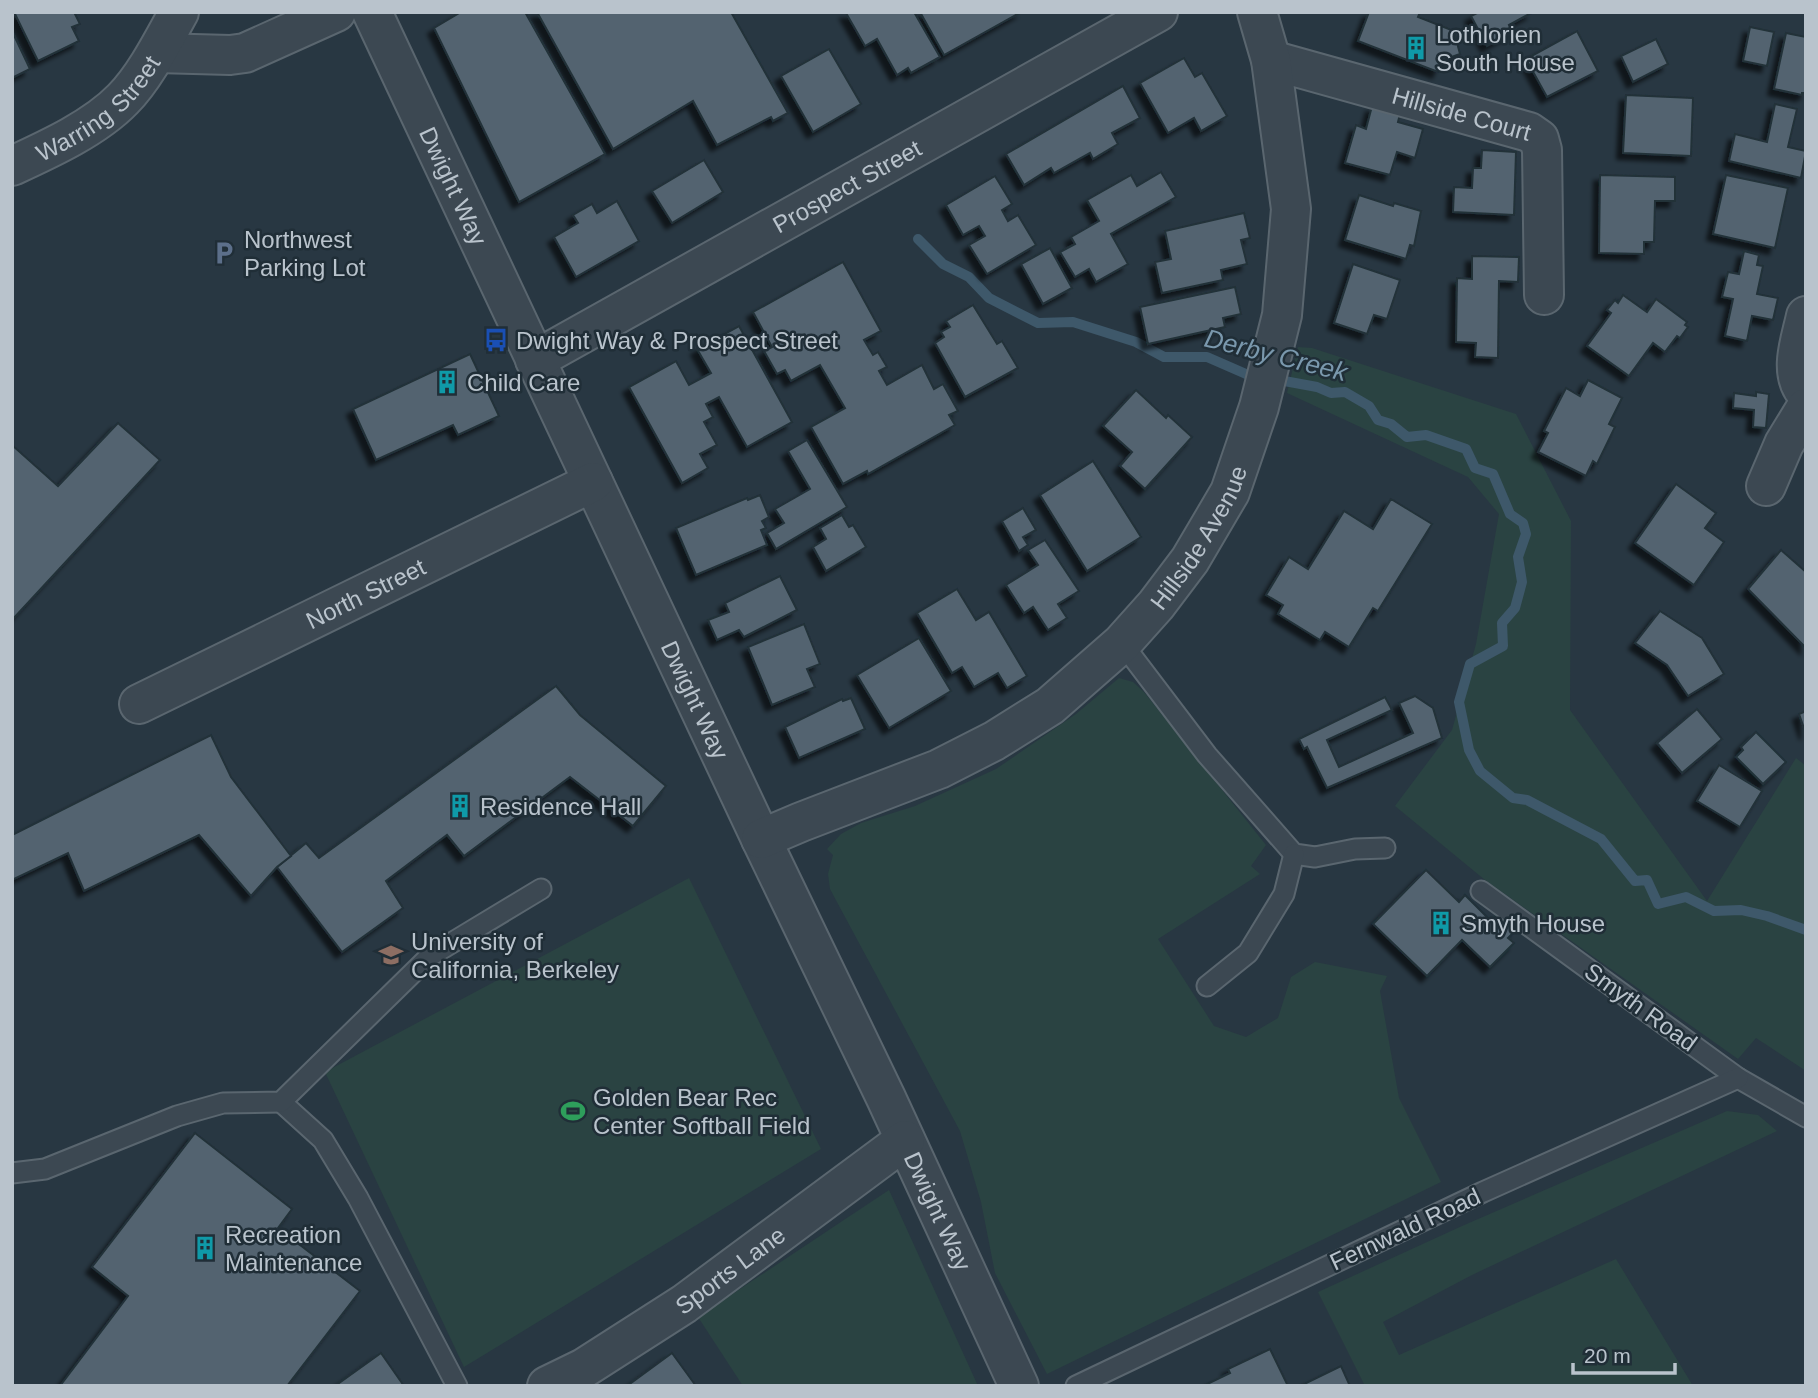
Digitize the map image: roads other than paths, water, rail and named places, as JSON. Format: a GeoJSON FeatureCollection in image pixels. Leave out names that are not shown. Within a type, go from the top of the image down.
{"type":"FeatureCollection","features":[{"type":"Feature","properties":{"kind":"street"},"geometry":{"type":"LineString","coordinates":[[157,53],[179,12]]}},
{"type":"Feature","properties":{"kind":"street","name":"Warring Street"},"geometry":{"type":"LineString","coordinates":[[12,166],[84,129],[124,99],[157,53],[245,53],[336,12]]}},
{"type":"Feature","properties":{"kind":"street","name":"Dwight Way"},"geometry":{"type":"LineString","coordinates":[[372,12],[1019,1386]]}},
{"type":"Feature","properties":{"kind":"street","name":"Prospect Street"},"geometry":{"type":"LineString","coordinates":[[536,360],[1158,12]]}},
{"type":"Feature","properties":{"kind":"street","name":"Hillside Avenue"},"geometry":{"type":"LineString","coordinates":[[761,839],[939,769],[995,741],[1050,706],[1122,643],[1190,560],[1230,492],[1259,407],[1282,315],[1291,209],[1271,60],[1257,12]]}},
{"type":"Feature","properties":{"kind":"street","name":"Hillside Court"},"geometry":{"type":"LineString","coordinates":[[1271,60],[1529,132],[1539,139],[1542,150],[1544,295]]}},
{"type":"Feature","properties":{"kind":"street"},"geometry":{"type":"LineString","coordinates":[[1806,316],[1796,369],[1802,390],[1806,393]]}},
{"type":"Feature","properties":{"kind":"street"},"geometry":{"type":"LineString","coordinates":[[1766,486],[1784,444],[1806,408]]}},
{"type":"Feature","properties":{"kind":"street","name":"North Street"},"geometry":{"type":"LineString","coordinates":[[139,704],[593,482]]}},
{"type":"Feature","properties":{"kind":"street","name":"Sports Lane"},"geometry":{"type":"LineString","coordinates":[[547,1386],[584,1368],[684,1304],[905,1140]]}},
{"type":"Feature","properties":{"kind":"lane"},"geometry":{"type":"LineString","coordinates":[[1122,643],[1207,755],[1294,853],[1315,857],[1355,849],[1385,848]]}},
{"type":"Feature","properties":{"kind":"lane"},"geometry":{"type":"LineString","coordinates":[[1207,986],[1248,953],[1284,894],[1294,853]]}},
{"type":"Feature","properties":{"kind":"lane"},"geometry":{"type":"LineString","coordinates":[[281,1102],[430,956],[541,889]]}},
{"type":"Feature","properties":{"kind":"lane","name":"Smyth Road"},"geometry":{"type":"LineString","coordinates":[[1481,891],[1738,1078],[1806,1117]]}},
{"type":"Feature","properties":{"kind":"lane","name":"Fernwald Road"},"geometry":{"type":"LineString","coordinates":[[1076,1386],[1471,1198],[1738,1078]]}},
{"type":"Feature","properties":{"kind":"lane"},"geometry":{"type":"LineString","coordinates":[[12,1172],[45,1169],[177,1116],[223,1103],[281,1102],[323,1140],[358,1198],[457,1386]]}},
{"type":"Feature","properties":{"kind":"waterway","name":"Derby Creek"},"geometry":{"type":"LineString","coordinates":[[918,239],[943,264],[969,277],[989,298],[1038,323],[1073,322],[1136,342],[1164,357],[1207,357],[1246,374],[1317,387],[1331,393],[1345,392],[1369,406],[1378,420],[1391,424],[1407,437],[1426,435],[1466,449],[1475,468],[1493,474],[1510,514],[1523,523],[1526,534],[1518,557],[1522,582],[1515,608],[1502,623],[1503,646],[1470,664],[1459,702],[1469,750],[1480,771],[1513,798],[1527,800],[1601,839],[1635,881],[1647,880],[1658,904],[1686,897],[1714,911],[1741,910],[1806,930]]}},
{"type":"Feature","properties":{"kind":"place","name":"Lothlorien South House"},"geometry":{"type":"Point","coordinates":[1416,48]}},
{"type":"Feature","properties":{"kind":"place","name":"Northwest Parking Lot"},"geometry":{"type":"Point","coordinates":[224,253]}},
{"type":"Feature","properties":{"kind":"place","name":"Dwight Way & Prospect Street"},"geometry":{"type":"Point","coordinates":[496,340]}},
{"type":"Feature","properties":{"kind":"place","name":"Child Care"},"geometry":{"type":"Point","coordinates":[447,382]}},
{"type":"Feature","properties":{"kind":"place","name":"Residence Hall"},"geometry":{"type":"Point","coordinates":[460,806]}},
{"type":"Feature","properties":{"kind":"place","name":"Smyth House"},"geometry":{"type":"Point","coordinates":[1441,923]}},
{"type":"Feature","properties":{"kind":"place","name":"University of California, Berkeley"},"geometry":{"type":"Point","coordinates":[391,955]}},
{"type":"Feature","properties":{"kind":"place","name":"Golden Bear Rec Center Softball Field"},"geometry":{"type":"Point","coordinates":[573,1111]}},
{"type":"Feature","properties":{"kind":"place","name":"Recreation Maintenance"},"geometry":{"type":"Point","coordinates":[205,1248]}}]}
